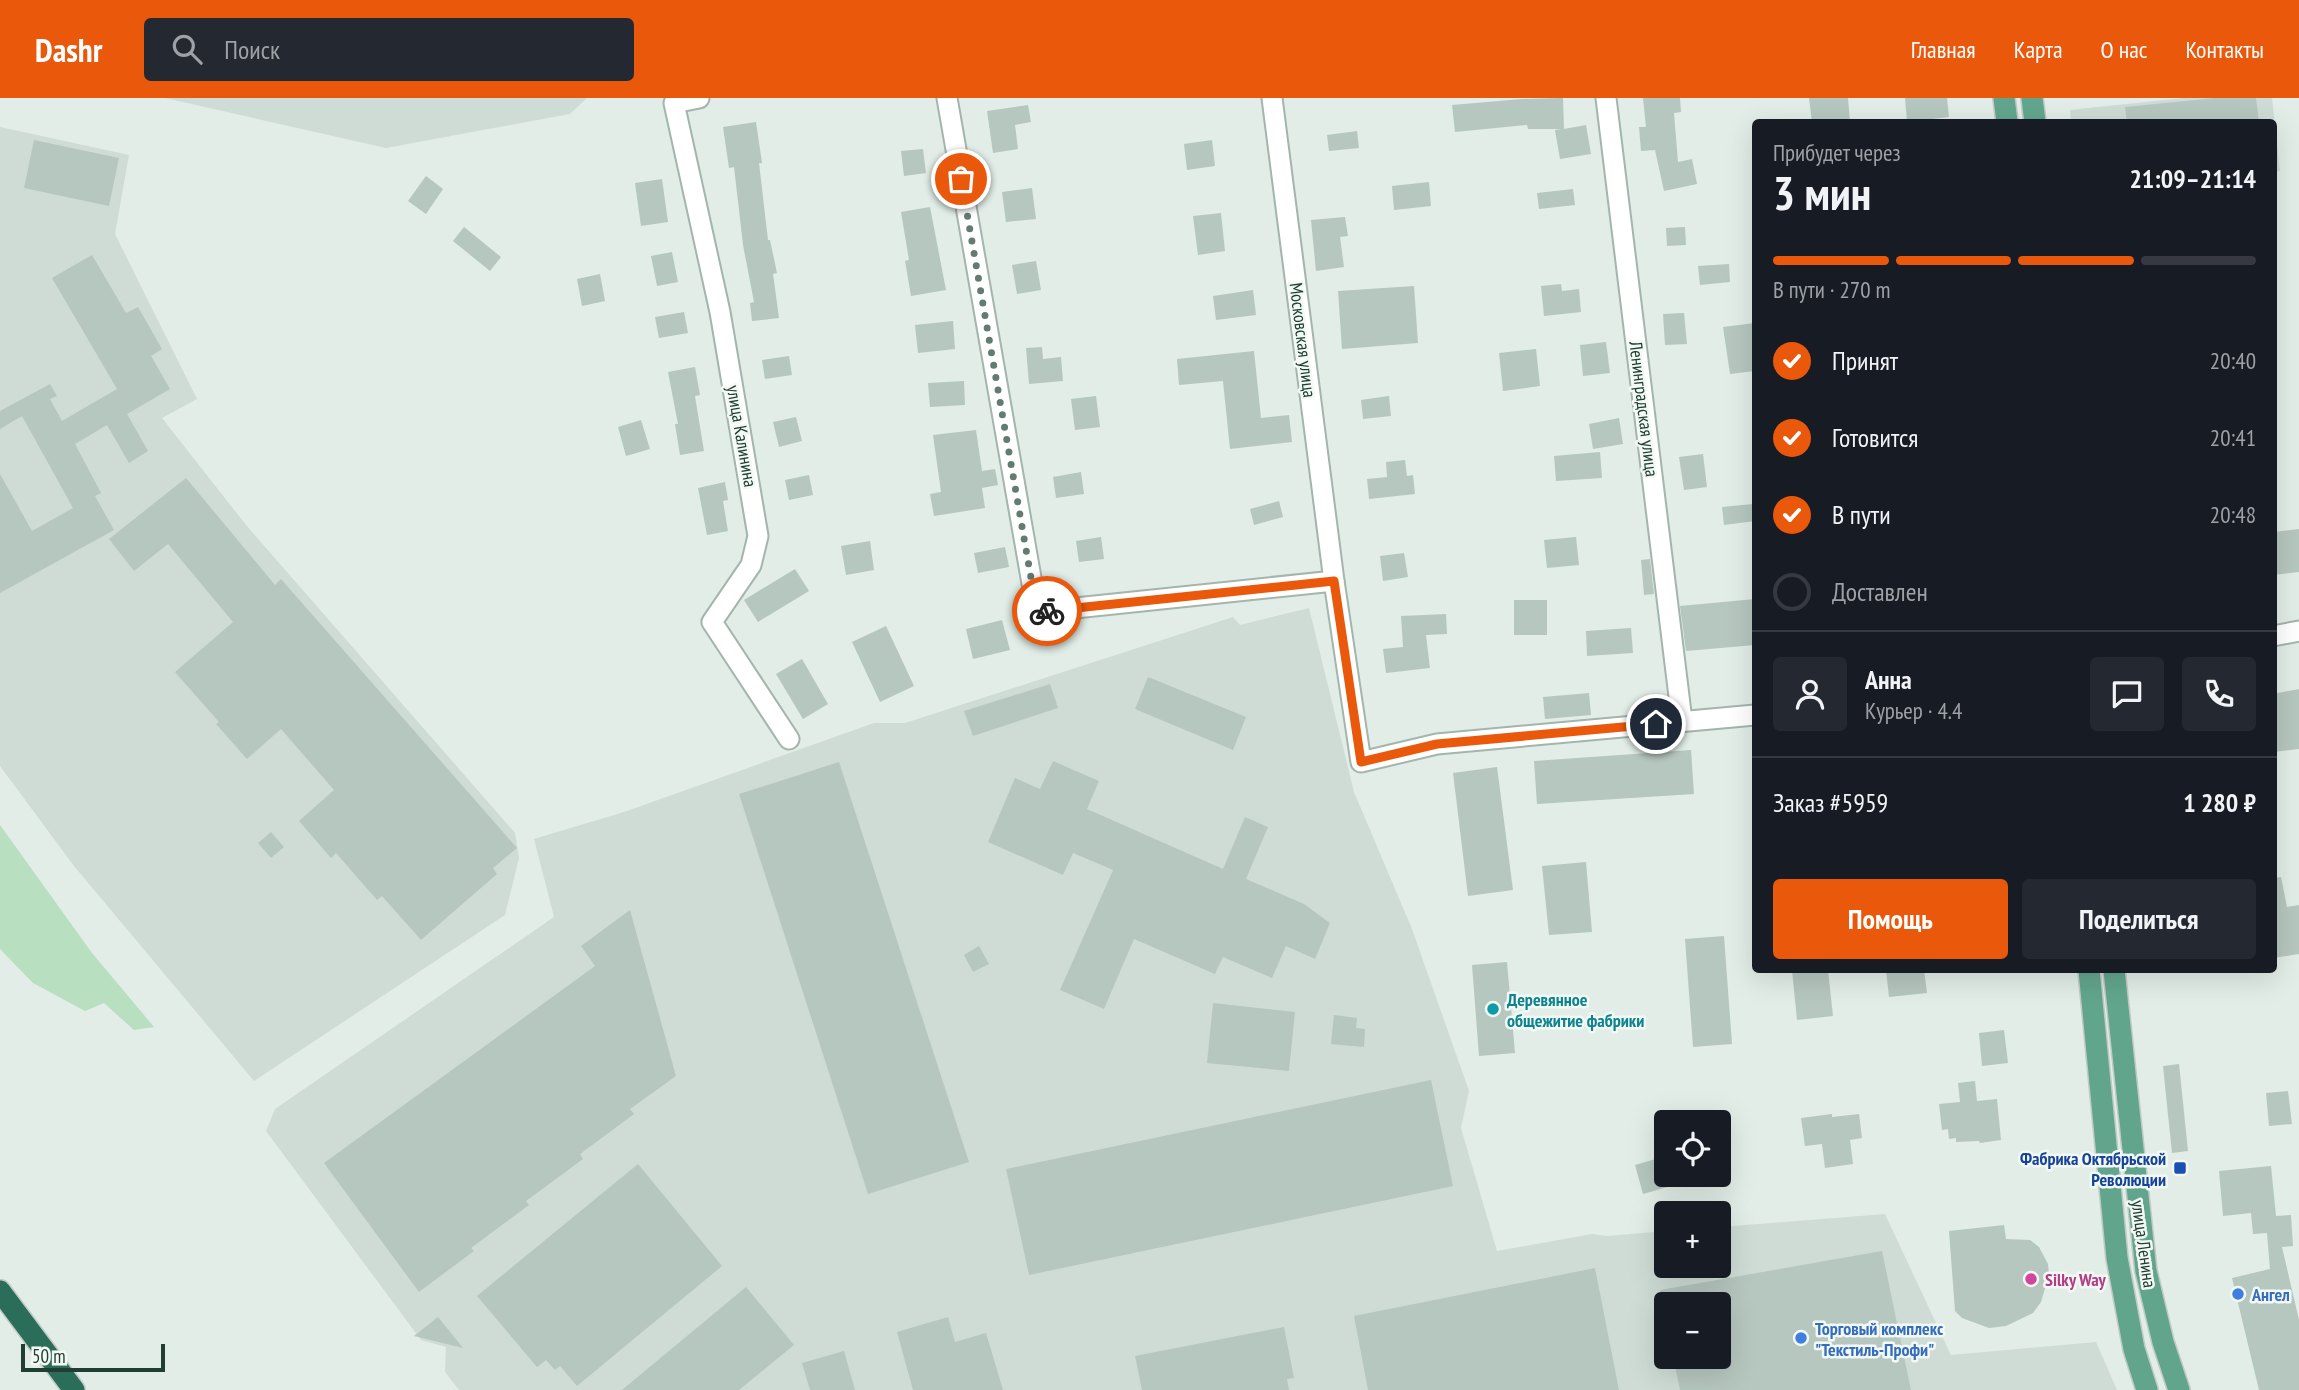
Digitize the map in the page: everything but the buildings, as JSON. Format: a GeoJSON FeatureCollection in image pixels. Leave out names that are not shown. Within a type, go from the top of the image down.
{"type":"FeatureCollection","features":[{"type":"Feature","properties":{"kind":"highway"},"geometry":{"type":"LineString","coordinates":[[0,1291],[74,1390]]}},
{"type":"Feature","properties":{"kind":"main road"},"geometry":{"type":"LineString","coordinates":[[2004,98],[2007,119]]}},
{"type":"Feature","properties":{"kind":"main road"},"geometry":{"type":"LineString","coordinates":[[2032,98],[2035,119]]}},
{"type":"Feature","properties":{"kind":"main road","name":"улица Ленина"},"geometry":{"type":"LineString","coordinates":[[2089,973],[2117,1258],[2134,1349],[2147,1390]]}},
{"type":"Feature","properties":{"kind":"main road","name":"улица Ленина"},"geometry":{"type":"LineString","coordinates":[[2115,973],[2146,1271],[2179,1390]]}},
{"type":"Feature","properties":{"kind":"street","name":"улица Калинина"},"geometry":{"type":"LineString","coordinates":[[699,98],[674,103],[720,312],[758,536],[751,565],[712,622],[789,739]]}},
{"type":"Feature","properties":{"kind":"street"},"geometry":{"type":"LineString","coordinates":[[947,98],[1037,612],[1334,581]]}},
{"type":"Feature","properties":{"kind":"street","name":"Московская улица"},"geometry":{"type":"LineString","coordinates":[[1272,98],[1334,581],[1361,762],[1437,744],[1682,721]]}},
{"type":"Feature","properties":{"kind":"street","name":"Ленинградская улица"},"geometry":{"type":"LineString","coordinates":[[1606,98],[1682,721]]}},
{"type":"Feature","properties":{"kind":"street"},"geometry":{"type":"LineString","coordinates":[[2277,635],[2299,631]]}},
{"type":"Feature","properties":{"kind":"street"},"geometry":{"type":"LineString","coordinates":[[1682,721],[1752,715]]}},
{"type":"Feature","properties":{"kind":"shaded area"},"geometry":{"type":"Polygon","coordinates":[[[165,98],[587,98],[570,114],[386,148],[165,98]]]}},
{"type":"Feature","properties":{"kind":"shaded area"},"geometry":{"type":"Polygon","coordinates":[[[2183,98],[2272,98],[2274,119],[2071,119],[2070,110],[2183,98]]]}},
{"type":"Feature","properties":{"kind":"shaded area"},"geometry":{"type":"Polygon","coordinates":[[[0,127],[129,155],[115,234],[197,399],[162,418],[246,525],[515,833],[519,858],[505,915],[254,1081],[74,866],[0,766],[0,127]]]}},
{"type":"Feature","properties":{"kind":"shaded area"},"geometry":{"type":"Polygon","coordinates":[[[2277,144],[2280,171],[2277,171],[2277,144]]]}},
{"type":"Feature","properties":{"kind":"shaded area"},"geometry":{"type":"Polygon","coordinates":[[[1309,608],[1354,792],[1412,929],[1469,1091],[1461,1128],[1497,1251],[1592,1234],[1606,1236],[1654,1232],[1654,1278],[1731,1278],[1731,1226],[1885,1214],[1951,1355],[2096,1342],[2117,1390],[459,1390],[445,1372],[446,1347],[421,1340],[266,1131],[275,1109],[554,917],[534,839],[624,812],[874,723],[905,723],[1233,617],[1240,625],[1309,608]]]}},
{"type":"Feature","properties":{"kind":"green space"},"geometry":{"type":"Polygon","coordinates":[[[0,825],[92,953],[154,1027],[134,1030],[104,1003],[85,1011],[33,983],[0,949],[0,825]]]}},
{"type":"Feature","properties":{"kind":"way so far"},"geometry":{"type":"LineString","coordinates":[[961,179],[1037,612],[1047,611]]}},
{"type":"Feature","properties":{"kind":"place","name":"Деревянное общежитие фабрики"},"geometry":{"type":"Point","coordinates":[1493,1009]}},
{"type":"Feature","properties":{"kind":"place","name":"Фабрика Октябрьской Революции"},"geometry":{"type":"Point","coordinates":[2180,1168]}},
{"type":"Feature","properties":{"kind":"place","name":"Silky Way"},"geometry":{"type":"Point","coordinates":[2031,1279]}},
{"type":"Feature","properties":{"kind":"place","name":"Ангел"},"geometry":{"type":"Point","coordinates":[2238,1294]}},
{"type":"Feature","properties":{"kind":"place","name":"Торговый комплекс \"Текстиль-Профи\""},"geometry":{"type":"Point","coordinates":[1801,1338]}},
{"type":"Feature","properties":{"kind":"route"},"geometry":{"type":"LineString","coordinates":[[1047,611],[1334,581],[1361,762],[1437,744],[1656,724]]}}]}
